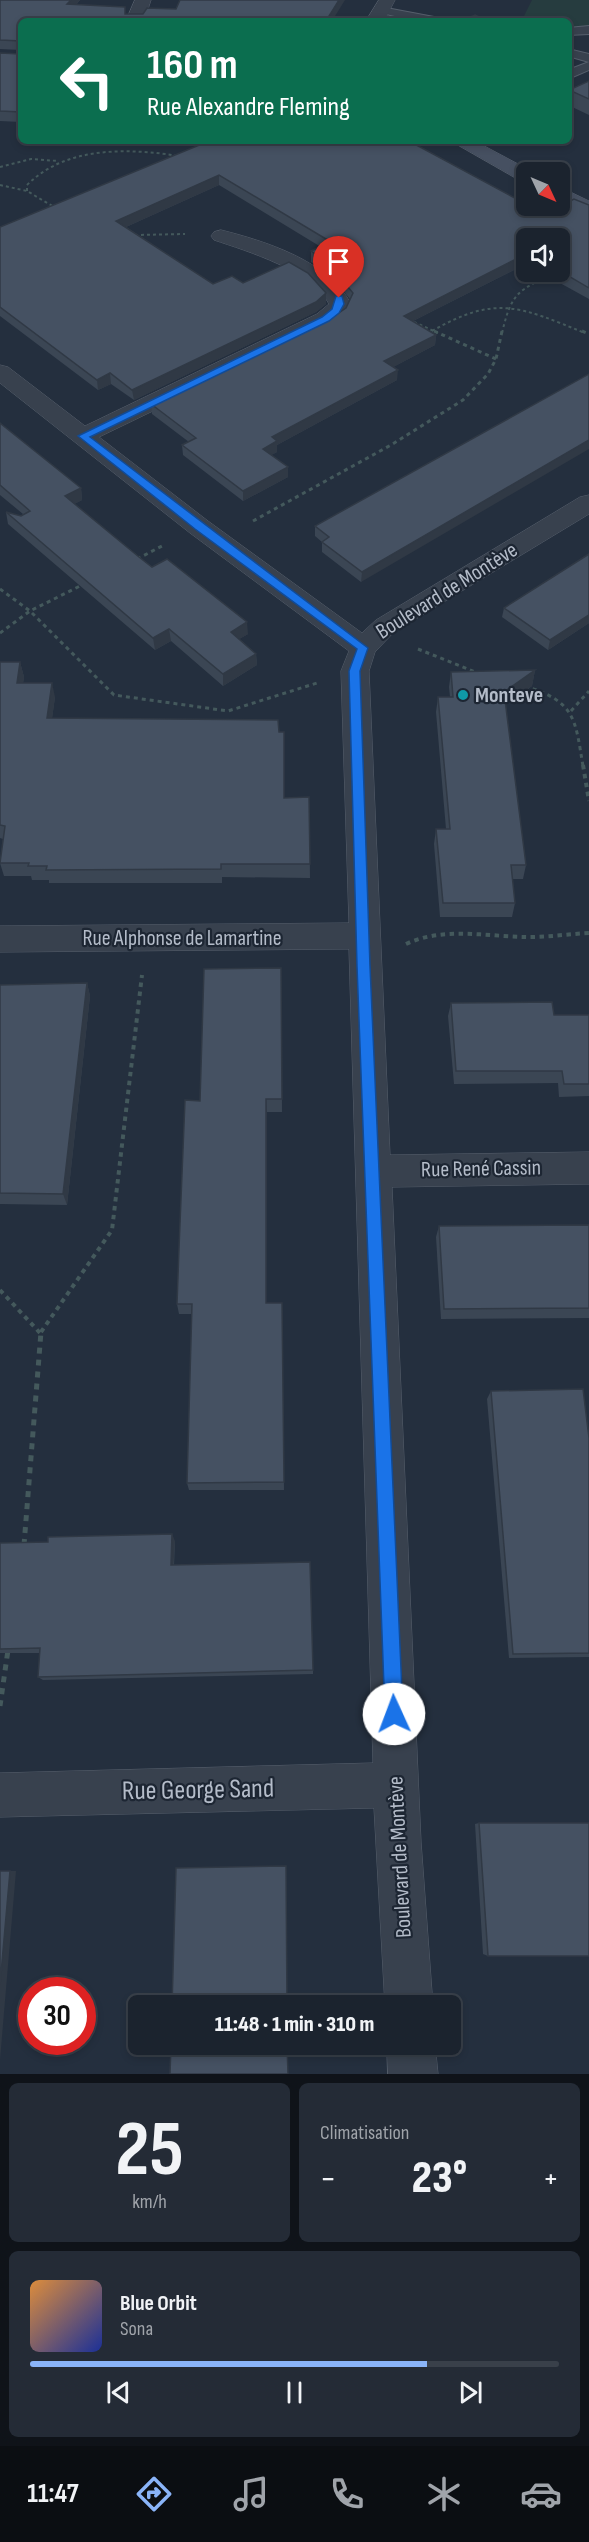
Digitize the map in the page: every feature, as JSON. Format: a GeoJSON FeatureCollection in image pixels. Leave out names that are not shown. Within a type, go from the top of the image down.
{"type":"FeatureCollection","features":[{"type":"Feature","properties":{"kind":"street"},"geometry":{"type":"LineString","coordinates":[[126,0],[143,0],[136,18]]}},
{"type":"Feature","properties":{"kind":"street"},"geometry":{"type":"LineString","coordinates":[[467,144],[516,171]]}},
{"type":"Feature","properties":{"kind":"street"},"geometry":{"type":"LineString","coordinates":[[570,199],[589,209]]}},
{"type":"Feature","properties":{"kind":"street"},"geometry":{"type":"LineString","coordinates":[[83,436],[325,319],[336,311],[340,304],[335,292],[284,259],[260,248],[221,236]]}},
{"type":"Feature","properties":{"kind":"street"},"geometry":{"type":"LineString","coordinates":[[0,372],[199,527],[367,648]]}},
{"type":"Feature","properties":{"kind":"street","name":"Boulevard de Montève"},"geometry":{"type":"LineString","coordinates":[[408,1995],[396,1785],[364,951],[367,648],[589,503]]}},
{"type":"Feature","properties":{"kind":"street","name":"Rue Alphonse de Lamartine"},"geometry":{"type":"LineString","coordinates":[[0,939],[146,938],[364,951]]}},
{"type":"Feature","properties":{"kind":"street","name":"Rue René Cassin"},"geometry":{"type":"LineString","coordinates":[[373,1171],[589,1168]]}},
{"type":"Feature","properties":{"kind":"street","name":"Rue George Sand"},"geometry":{"type":"LineString","coordinates":[[0,1795],[396,1785]]}},
{"type":"Feature","properties":{"kind":"street"},"geometry":{"type":"LineString","coordinates":[[412,2055],[413,2074]]}},
{"type":"Feature","properties":{"kind":"lane"},"geometry":{"type":"LineString","coordinates":[[381,10],[420,18]]}},
{"type":"Feature","properties":{"kind":"lane"},"geometry":{"type":"LineString","coordinates":[[572,32],[589,30]]}},
{"type":"Feature","properties":{"kind":"lane"},"geometry":{"type":"LineString","coordinates":[[572,53],[589,58]]}},
{"type":"Feature","properties":{"kind":"lane"},"geometry":{"type":"LineString","coordinates":[[572,73],[589,66]]}},
{"type":"Feature","properties":{"kind":"path"},"geometry":{"type":"LineString","coordinates":[[27,191],[27,185],[39,171],[61,161],[102,153],[151,153],[180,156]]}},
{"type":"Feature","properties":{"kind":"path"},"geometry":{"type":"LineString","coordinates":[[0,167],[31,159],[61,161]]}},
{"type":"Feature","properties":{"kind":"path"},"geometry":{"type":"LineString","coordinates":[[0,185],[27,191],[58,211]]}},
{"type":"Feature","properties":{"kind":"path"},"geometry":{"type":"LineString","coordinates":[[129,235],[221,236]]}},
{"type":"Feature","properties":{"kind":"path"},"geometry":{"type":"LineString","coordinates":[[136,559],[199,527],[239,528],[305,494],[463,400],[488,374],[496,359],[508,306],[522,289],[536,282]]}},
{"type":"Feature","properties":{"kind":"path"},"geometry":{"type":"LineString","coordinates":[[340,304],[378,307],[496,359]]}},
{"type":"Feature","properties":{"kind":"path"},"geometry":{"type":"LineString","coordinates":[[432,331],[458,315],[474,309],[508,306],[538,314],[589,334]]}},
{"type":"Feature","properties":{"kind":"path"},"geometry":{"type":"LineString","coordinates":[[0,633],[30,611],[94,580]]}},
{"type":"Feature","properties":{"kind":"path"},"geometry":{"type":"LineString","coordinates":[[0,589],[30,611],[114,695],[228,711],[367,648],[408,644],[478,673]]}},
{"type":"Feature","properties":{"kind":"path"},"geometry":{"type":"LineString","coordinates":[[518,684],[546,693],[571,711],[575,721],[589,801]]}},
{"type":"Feature","properties":{"kind":"path"},"geometry":{"type":"LineString","coordinates":[[571,711],[589,691]]}},
{"type":"Feature","properties":{"kind":"path"},"geometry":{"type":"LineString","coordinates":[[364,951],[390,955],[414,938],[440,936],[532,938],[589,933]]}},
{"type":"Feature","properties":{"kind":"path"},"geometry":{"type":"LineString","coordinates":[[23,1553],[42,1332],[112,1230],[146,938]]}},
{"type":"Feature","properties":{"kind":"path"},"geometry":{"type":"LineString","coordinates":[[0,1290],[42,1332]]}},
{"type":"Feature","properties":{"kind":"path"},"geometry":{"type":"LineString","coordinates":[[0,1706],[9,1647]]}},
{"type":"Feature","properties":{"kind":"green space"},"geometry":{"type":"Polygon","coordinates":[[[532,0],[589,0],[589,31],[572,28],[572,18],[523,18],[532,0]]]}},
{"type":"Feature","properties":{"kind":"building"},"geometry":{"type":"Polygon","coordinates":[[[0,0],[71,0],[67,4],[125,7],[125,14],[143,14],[147,8],[176,9],[180,0],[339,0],[328,18],[18,18],[18,41],[0,40],[0,0]]]}},
{"type":"Feature","properties":{"kind":"building"},"geometry":{"type":"Polygon","coordinates":[[[0,53],[18,54],[18,112],[0,111],[0,53]]]}},
{"type":"Feature","properties":{"kind":"building"},"geometry":{"type":"Polygon","coordinates":[[[589,81],[589,99],[572,91],[572,89],[589,81]]]}},
{"type":"Feature","properties":{"kind":"building"},"geometry":{"type":"Polygon","coordinates":[[[202,144],[415,144],[516,199],[516,216],[570,216],[570,201],[574,199],[589,205],[589,288],[570,277],[570,228],[516,228],[516,259],[404,316],[436,335],[384,361],[398,370],[272,437],[277,441],[263,449],[288,467],[243,491],[182,445],[196,438],[151,404],[334,316],[346,308],[353,293],[329,264],[311,251],[331,242],[219,175],[116,221],[213,284],[232,276],[243,283],[289,262],[308,273],[326,293],[316,302],[132,390],[110,373],[97,380],[0,307],[0,227],[202,144]]]}},
{"type":"Feature","properties":{"kind":"building"},"geometry":{"type":"Polygon","coordinates":[[[589,374],[589,440],[362,572],[322,542],[329,537],[315,526],[589,374]]]}},
{"type":"Feature","properties":{"kind":"building"},"geometry":{"type":"Polygon","coordinates":[[[0,423],[81,488],[65,496],[139,557],[152,567],[167,559],[247,622],[231,632],[256,654],[223,674],[169,629],[153,638],[6,512],[21,516],[30,511],[0,485],[0,423]]]}},
{"type":"Feature","properties":{"kind":"building"},"geometry":{"type":"Polygon","coordinates":[[[589,554],[589,615],[550,640],[504,608],[589,554]]]}},
{"type":"Feature","properties":{"kind":"building"},"geometry":{"type":"Polygon","coordinates":[[[0,662],[20,662],[17,683],[52,683],[47,718],[278,720],[279,732],[284,732],[284,798],[309,797],[310,864],[221,864],[221,869],[46,870],[47,866],[28,866],[29,863],[0,863],[5,826],[0,825],[0,662]]]}},
{"type":"Feature","properties":{"kind":"building"},"geometry":{"type":"Polygon","coordinates":[[[535,670],[504,692],[526,865],[511,865],[515,903],[443,903],[436,829],[450,829],[438,697],[453,697],[451,672],[535,670]]]}},
{"type":"Feature","properties":{"kind":"building"},"geometry":{"type":"Polygon","coordinates":[[[281,968],[282,1099],[266,1099],[266,1303],[282,1303],[284,1482],[187,1483],[192,1304],[177,1304],[185,1100],[200,1101],[204,969],[281,968]]]}},
{"type":"Feature","properties":{"kind":"building"},"geometry":{"type":"Polygon","coordinates":[[[87,983],[63,1194],[0,1193],[0,985],[87,983]]]}},
{"type":"Feature","properties":{"kind":"building"},"geometry":{"type":"Polygon","coordinates":[[[552,1002],[554,1015],[589,1015],[589,1084],[564,1084],[562,1071],[456,1071],[451,1003],[552,1002]]]}},
{"type":"Feature","properties":{"kind":"building"},"geometry":{"type":"Polygon","coordinates":[[[589,1225],[589,1308],[444,1309],[439,1226],[589,1225]]]}},
{"type":"Feature","properties":{"kind":"building"},"geometry":{"type":"Polygon","coordinates":[[[583,1389],[589,1438],[589,1653],[513,1654],[491,1391],[583,1389]]]}},
{"type":"Feature","properties":{"kind":"building"},"geometry":{"type":"Polygon","coordinates":[[[172,1534],[171,1565],[310,1562],[313,1670],[38,1677],[40,1648],[0,1649],[0,1543],[48,1542],[48,1537],[172,1534]]]}},
{"type":"Feature","properties":{"kind":"building"},"geometry":{"type":"Polygon","coordinates":[[[479,1823],[589,1823],[589,1956],[488,1956],[479,1823]]]}},
{"type":"Feature","properties":{"kind":"building"},"geometry":{"type":"Polygon","coordinates":[[[286,1866],[287,1995],[172,1995],[176,1868],[286,1866]]]}},
{"type":"Feature","properties":{"kind":"building"},"geometry":{"type":"Polygon","coordinates":[[[0,1871],[10,1871],[0,1985],[0,1871]]]}},
{"type":"Feature","properties":{"kind":"building"},"geometry":{"type":"Polygon","coordinates":[[[171,2055],[287,2055],[288,2074],[170,2074],[171,2055]]]}},
{"type":"Feature","properties":{"kind":"place","name":"Monteve"},"geometry":{"type":"Point","coordinates":[463,695]}},
{"type":"Feature","properties":{"kind":"route"},"geometry":{"type":"LineString","coordinates":[[339,298],[340,304],[336,311],[325,319],[83,436],[199,527],[363,648],[357,659],[355,671],[364,966],[394,1714]]}}]}
